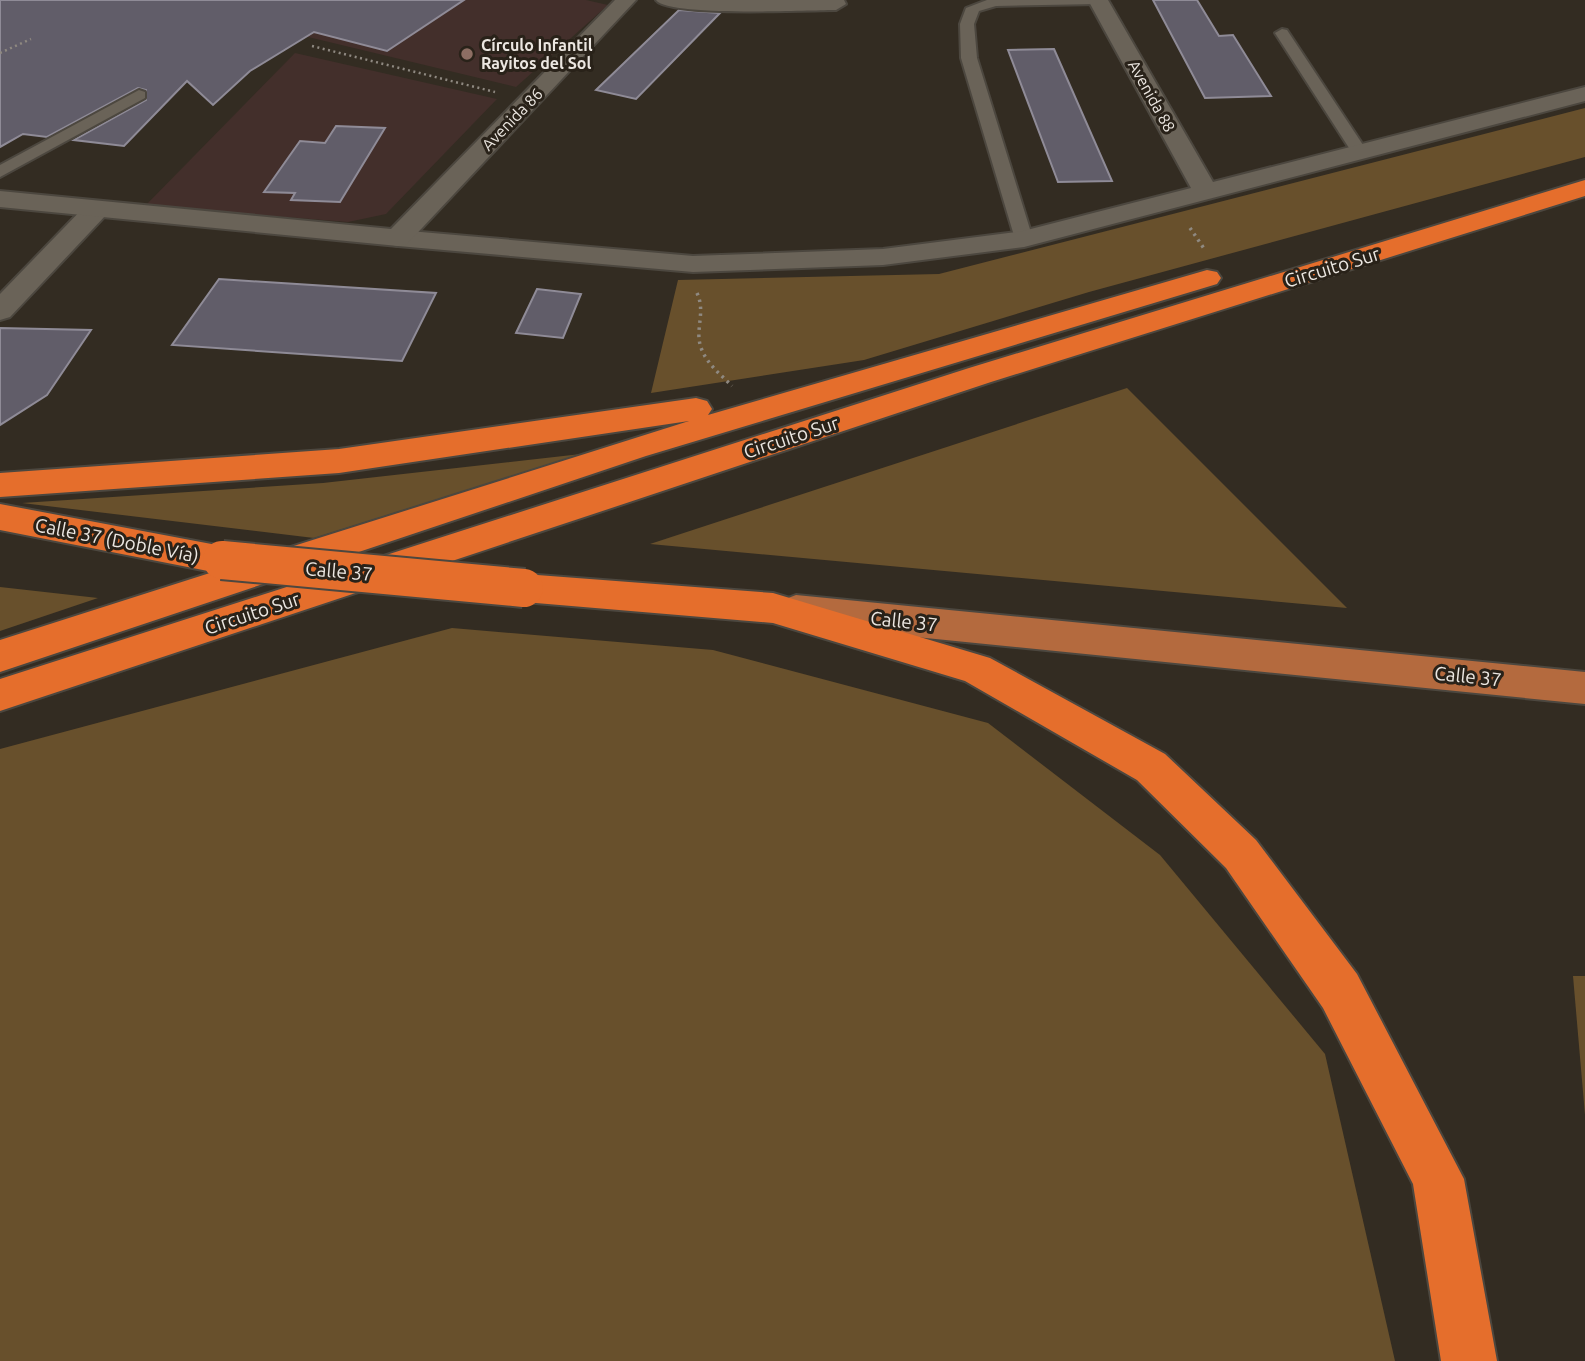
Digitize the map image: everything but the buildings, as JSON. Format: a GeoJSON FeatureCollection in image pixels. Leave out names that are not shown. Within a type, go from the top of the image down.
{"type":"FeatureCollection","features":[{"type":"Feature","properties":{"kind":"highway","name":"Circuito Sur"},"geometry":{"type":"LineString","coordinates":[[0,656],[622,452],[1221,274],[1584,174]]}},
{"type":"Feature","properties":{"kind":"highway","name":"Circuito Sur"},"geometry":{"type":"LineString","coordinates":[[0,695],[980,375],[1584,174]]}},
{"type":"Feature","properties":{"kind":"highway"},"geometry":{"type":"LineString","coordinates":[[0,485],[339,461],[593,426],[853,382]]}},
{"type":"Feature","properties":{"kind":"highway","name":"Calle 37 (Doble Vía)"},"geometry":{"type":"LineString","coordinates":[[0,517],[222,560]]}},
{"type":"Feature","properties":{"kind":"highway","name":"Calle 37 (Doble Vía)"},"geometry":{"type":"LineString","coordinates":[[0,541],[222,560]]}},
{"type":"Feature","properties":{"kind":"highway","name":"Calle 37"},"geometry":{"type":"LineString","coordinates":[[222,560],[773,608]]}},
{"type":"Feature","properties":{"kind":"highway"},"geometry":{"type":"LineString","coordinates":[[773,608],[976,669],[1054,710],[1151,767],[1241,854],[1340,991],[1438,1179],[1469,1361]]}},
{"type":"Feature","properties":{"kind":"main road","name":"Calle 37"},"geometry":{"type":"LineString","coordinates":[[773,608],[1585,688]]}},
{"type":"Feature","properties":{"kind":"street","name":"Avenida 86"},"geometry":{"type":"LineString","coordinates":[[398,237],[626,0]]}},
{"type":"Feature","properties":{"kind":"street"},"geometry":{"type":"LineString","coordinates":[[666,0],[713,5],[836,5]]}},
{"type":"Feature","properties":{"kind":"street","name":"Avenida 88"},"geometry":{"type":"LineString","coordinates":[[1098,0],[1206,192]]}},
{"type":"Feature","properties":{"kind":"street"},"geometry":{"type":"LineString","coordinates":[[0,199],[693,264],[883,257],[1024,239],[1585,94]]}},
{"type":"Feature","properties":{"kind":"street"},"geometry":{"type":"LineString","coordinates":[[0,311],[97,209]]}},
{"type":"Feature","properties":{"kind":"lane"},"geometry":{"type":"LineString","coordinates":[[1024,239],[969,58],[967,24],[973,8],[996,2],[1098,0]]}},
{"type":"Feature","properties":{"kind":"lane"},"geometry":{"type":"LineString","coordinates":[[1282,33],[1359,151]]}},
{"type":"Feature","properties":{"kind":"lane"},"geometry":{"type":"LineString","coordinates":[[0,172],[139,95]]}},
{"type":"Feature","properties":{"kind":"path"},"geometry":{"type":"LineString","coordinates":[[0,53],[31,39]]}},
{"type":"Feature","properties":{"kind":"path"},"geometry":{"type":"LineString","coordinates":[[312,47],[530,100]]}},
{"type":"Feature","properties":{"kind":"path"},"geometry":{"type":"LineString","coordinates":[[1172,202],[1221,274]]}},
{"type":"Feature","properties":{"kind":"path"},"geometry":{"type":"LineString","coordinates":[[693,264],[690,281],[702,303],[700,347],[708,361],[748,400]]}},
{"type":"Feature","properties":{"kind":"shaded area","name":"Círculo Infantil Rayitos del Sol"},"geometry":{"type":"Polygon","coordinates":[[[282,0],[586,0],[608,5],[516,87],[246,22],[282,0]]]}},
{"type":"Feature","properties":{"kind":"shaded area"},"geometry":{"type":"Polygon","coordinates":[[[295,53],[497,99],[386,214],[348,222],[145,206],[295,53]]]}},
{"type":"Feature","properties":{"kind":"shaded area"},"geometry":{"type":"Polygon","coordinates":[[[1585,108],[1585,157],[1089,292],[864,360],[651,393],[678,280],[939,274],[1585,108]]]}},
{"type":"Feature","properties":{"kind":"shaded area"},"geometry":{"type":"Polygon","coordinates":[[[1127,388],[1347,608],[650,544],[1127,388]]]}},
{"type":"Feature","properties":{"kind":"shaded area"},"geometry":{"type":"Polygon","coordinates":[[[581,454],[314,538],[22,503],[323,483],[581,454]]]}},
{"type":"Feature","properties":{"kind":"shaded area"},"geometry":{"type":"Polygon","coordinates":[[[0,587],[98,598],[0,631],[0,587]]]}},
{"type":"Feature","properties":{"kind":"shaded area"},"geometry":{"type":"Polygon","coordinates":[[[452,628],[713,650],[988,723],[1160,855],[1325,1054],[1395,1361],[0,1361],[0,749],[452,628]]]}},
{"type":"Feature","properties":{"kind":"shaded area"},"geometry":{"type":"Polygon","coordinates":[[[1573,976],[1585,976],[1585,1115],[1573,976]]]}},
{"type":"Feature","properties":{"kind":"place","name":"Círculo Infantil Rayitos del Sol"},"geometry":{"type":"Point","coordinates":[467,54]}}]}
